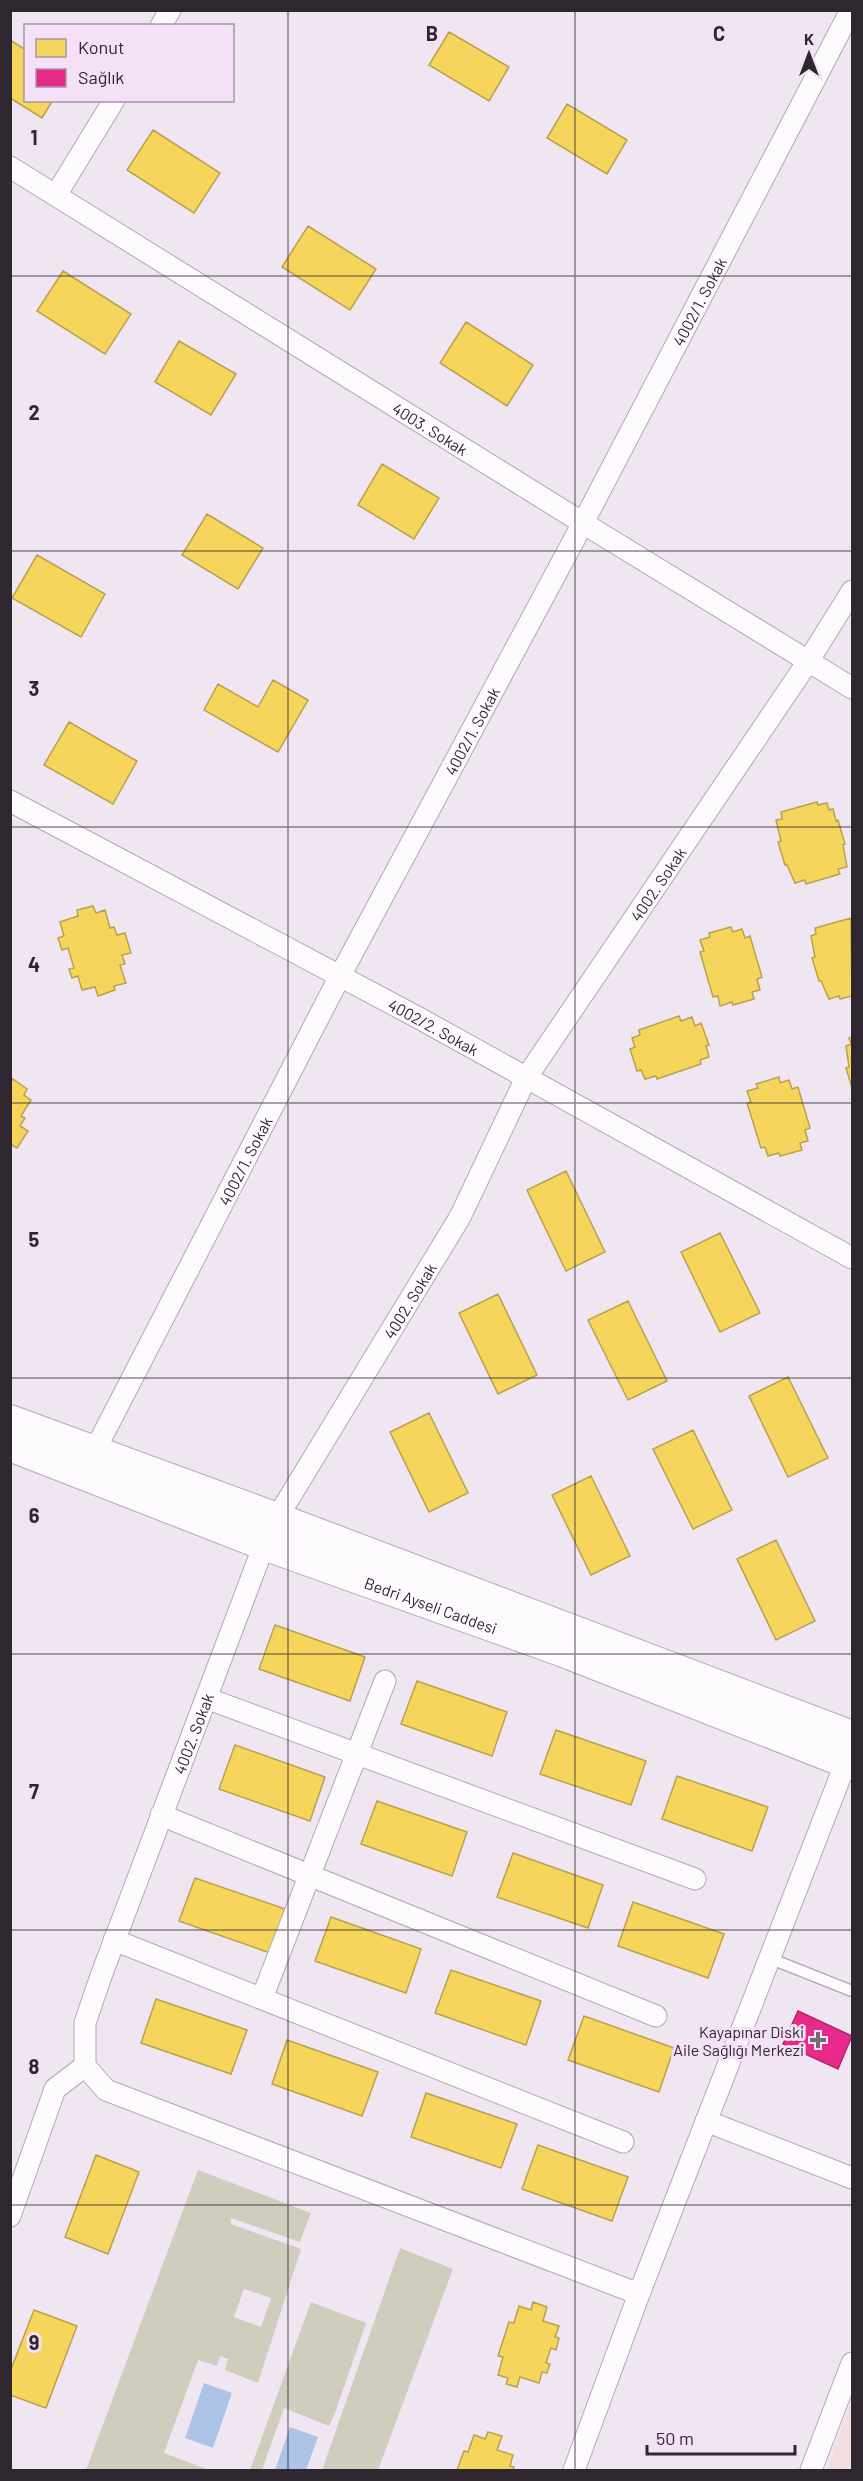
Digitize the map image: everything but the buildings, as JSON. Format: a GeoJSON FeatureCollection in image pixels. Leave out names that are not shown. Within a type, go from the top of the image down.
{"type":"FeatureCollection","features":[{"type":"Feature","properties":{"kind":"main road","name":"Bedri Ayseli Caddesi"},"geometry":{"type":"LineString","coordinates":[[10,1420],[277,1518],[850,1755]]}},
{"type":"Feature","properties":{"kind":"main road","name":"Bedri Ayseli Caddesi"},"geometry":{"type":"LineString","coordinates":[[10,1446],[264,1545],[850,1755]]}},
{"type":"Feature","properties":{"kind":"street"},"geometry":{"type":"LineString","coordinates":[[162,24],[170,10]]}},
{"type":"Feature","properties":{"kind":"street","name":"4002/1. Sokak"},"geometry":{"type":"LineString","coordinates":[[94,1452],[340,976],[583,523],[851,10]]}},
{"type":"Feature","properties":{"kind":"street"},"geometry":{"type":"LineString","coordinates":[[56,195],[113,102]]}},
{"type":"Feature","properties":{"kind":"street","name":"4003. Sokak"},"geometry":{"type":"LineString","coordinates":[[10,167],[852,688]]}},
{"type":"Feature","properties":{"kind":"street","name":"4002. Sokak"},"geometry":{"type":"LineString","coordinates":[[85,2066],[85,2023],[114,1940],[264,1545],[277,1518],[460,1217],[526,1078],[809,660],[852,591]]}},
{"type":"Feature","properties":{"kind":"street","name":"4002/2. Sokak"},"geometry":{"type":"LineString","coordinates":[[10,801],[340,976],[852,1258]]}},
{"type":"Feature","properties":{"kind":"street"},"geometry":{"type":"LineString","coordinates":[[262,1998],[385,1681]]}},
{"type":"Feature","properties":{"kind":"street"},"geometry":{"type":"LineString","coordinates":[[206,1698],[695,1879]]}},
{"type":"Feature","properties":{"kind":"street"},"geometry":{"type":"LineString","coordinates":[[574,2470],[639,2294],[850,1755]]}},
{"type":"Feature","properties":{"kind":"street"},"geometry":{"type":"LineString","coordinates":[[161,1815],[657,2016]]}},
{"type":"Feature","properties":{"kind":"street"},"geometry":{"type":"LineString","coordinates":[[114,1940],[623,2142]]}},
{"type":"Feature","properties":{"kind":"street"},"geometry":{"type":"LineString","coordinates":[[10,2216],[55,2089],[85,2066],[106,2090],[639,2294]]}},
{"type":"Feature","properties":{"kind":"street"},"geometry":{"type":"LineString","coordinates":[[706,2121],[852,2178]]}},
{"type":"Feature","properties":{"kind":"street"},"geometry":{"type":"LineString","coordinates":[[811,2470],[852,2363]]}},
{"type":"Feature","properties":{"kind":"lane"},"geometry":{"type":"LineString","coordinates":[[770,1958],[852,1991]]}},
{"type":"Feature","properties":{"kind":"shaded area"},"geometry":{"type":"Polygon","coordinates":[[[198,2170],[311,2213],[300,2242],[231,2218],[231,2224],[301,2249],[258,2383],[225,2370],[228,2359],[220,2356],[217,2366],[198,2360],[164,2453],[209,2470],[86,2470],[198,2170]],[[244,2289],[234,2317],[261,2327],[271,2298],[244,2289]]]}},
{"type":"Feature","properties":{"kind":"shaded area"},"geometry":{"type":"Polygon","coordinates":[[[400,2248],[453,2269],[378,2470],[322,2470],[400,2248]]]}},
{"type":"Feature","properties":{"kind":"shaded area"},"geometry":{"type":"Polygon","coordinates":[[[311,2302],[366,2323],[335,2413],[329,2426],[284,2408],[262,2470],[250,2470],[311,2302]]]}},
{"type":"Feature","properties":{"kind":"shaded area"},"geometry":{"type":"Polygon","coordinates":[[[852,2403],[852,2470],[826,2470],[852,2403]]]}},
{"type":"Feature","properties":{"kind":"water"},"geometry":{"type":"Polygon","coordinates":[[[204,2383],[232,2393],[213,2448],[185,2438],[204,2383]]]}},
{"type":"Feature","properties":{"kind":"water"},"geometry":{"type":"Polygon","coordinates":[[[290,2427],[318,2437],[306,2470],[275,2470],[290,2427]]]}},
{"type":"Feature","properties":{"kind":"place","name":"Kayapınar Diski Aile Sağlığı Merkezi"},"geometry":{"type":"Point","coordinates":[818,2040]}}]}
